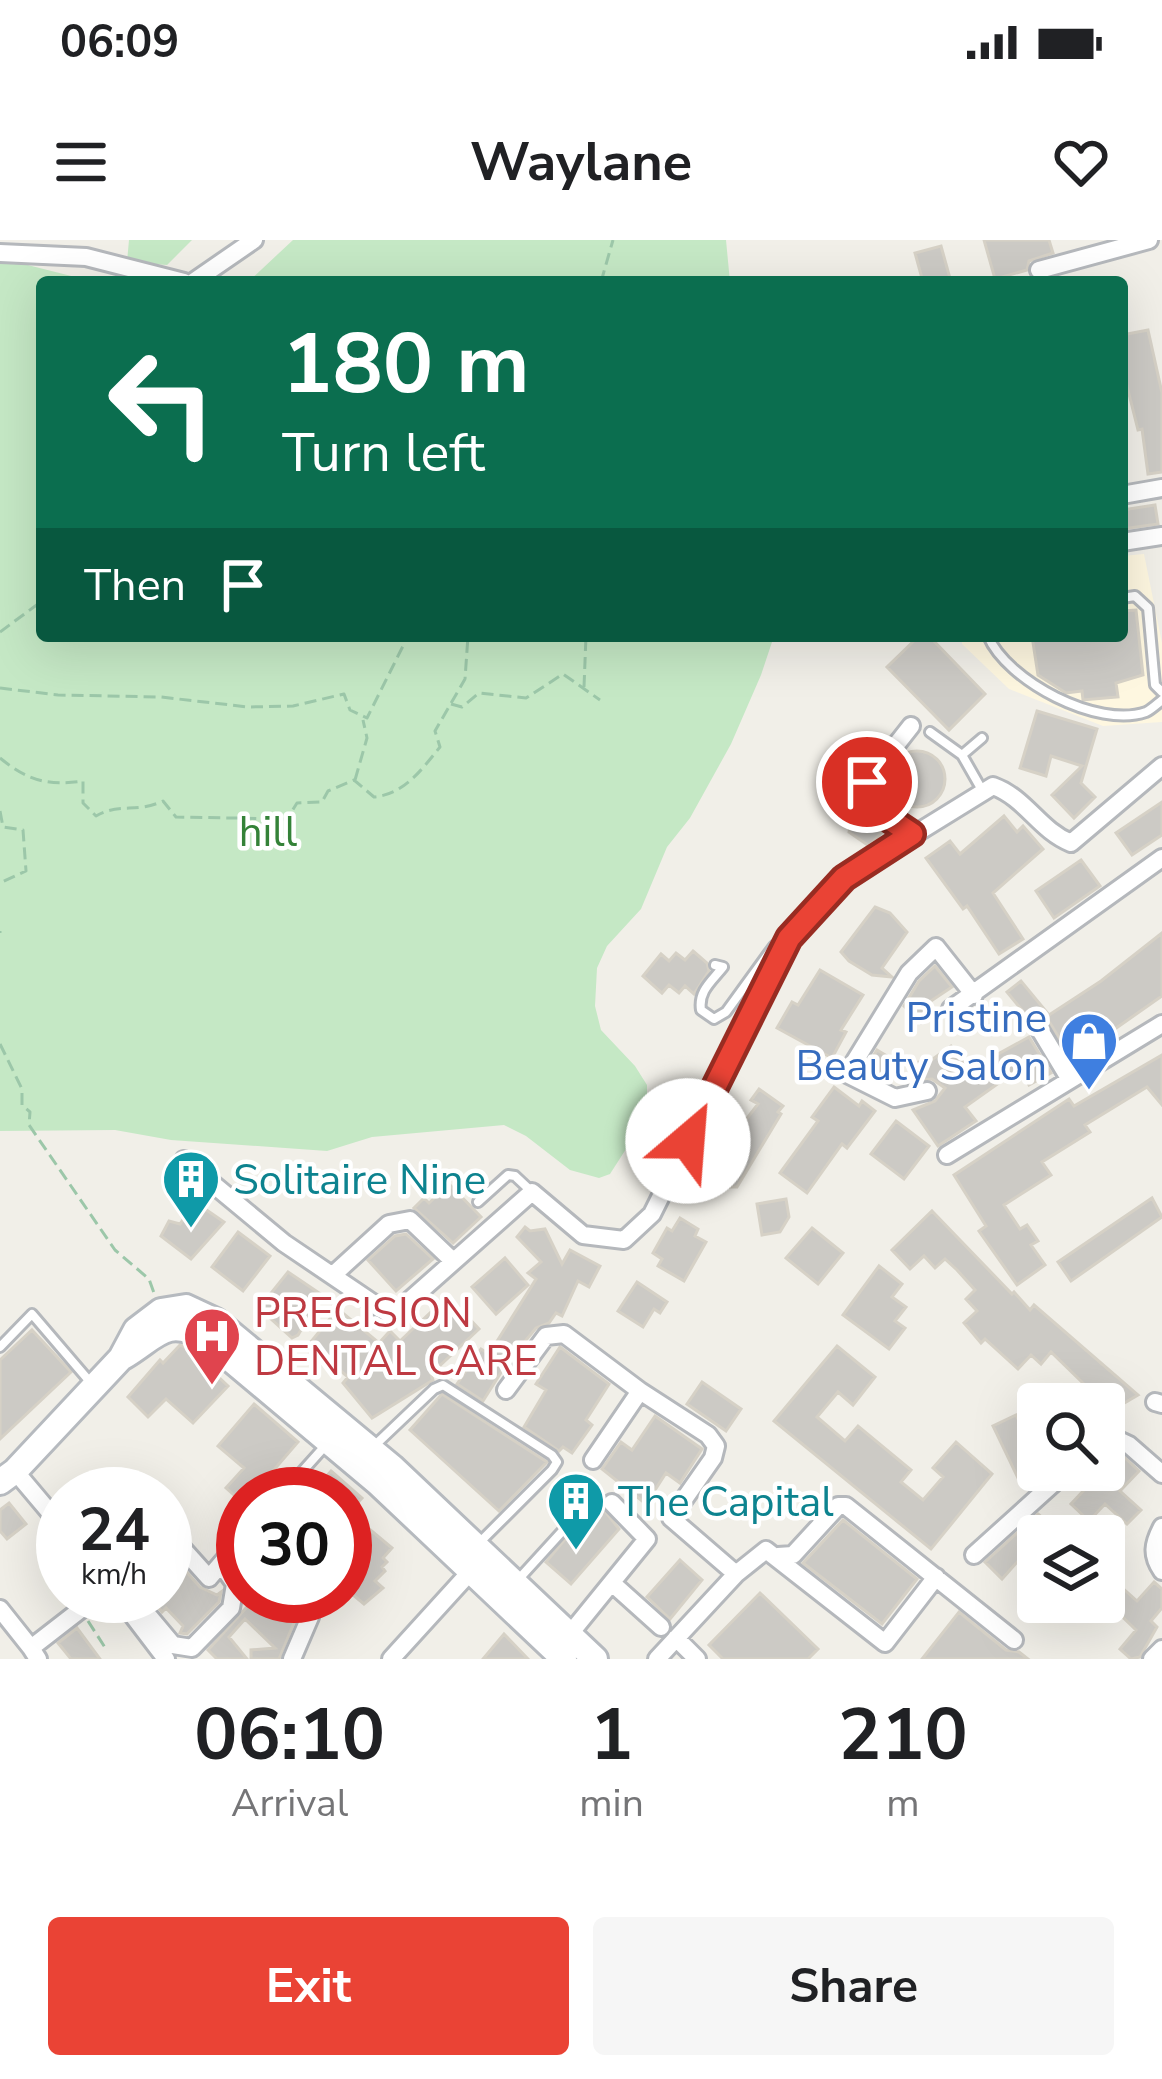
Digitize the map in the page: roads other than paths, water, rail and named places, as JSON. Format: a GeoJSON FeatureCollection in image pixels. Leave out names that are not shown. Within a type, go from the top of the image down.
{"type":"FeatureCollection","features":[{"type":"Feature","properties":{"kind":"street"},"geometry":{"type":"LineString","coordinates":[[202,276],[254,240]]}},
{"type":"Feature","properties":{"kind":"street"},"geometry":{"type":"LineString","coordinates":[[1039,270],[1150,240]]}},
{"type":"Feature","properties":{"kind":"street"},"geometry":{"type":"LineString","coordinates":[[0,254],[86,257],[160,276]]}},
{"type":"Feature","properties":{"kind":"street"},"geometry":{"type":"LineString","coordinates":[[1128,494],[1162,488]]}},
{"type":"Feature","properties":{"kind":"street"},"geometry":{"type":"LineString","coordinates":[[1128,541],[1162,536]]}},
{"type":"Feature","properties":{"kind":"street"},"geometry":{"type":"LineString","coordinates":[[911,726],[867,782],[891,820],[912,834]]}},
{"type":"Feature","properties":{"kind":"street"},"geometry":{"type":"LineString","coordinates":[[184,1160],[284,1243],[392,1316],[532,1192],[583,1235],[624,1240],[652,1214],[785,948],[844,878],[993,785],[1016,794],[1052,836],[1071,843],[1162,766]]}},
{"type":"Feature","properties":{"kind":"street"},"geometry":{"type":"LineString","coordinates":[[951,1009],[1162,858]]}},
{"type":"Feature","properties":{"kind":"street"},"geometry":{"type":"LineString","coordinates":[[927,1090],[895,1098],[847,1074],[909,973],[935,947],[974,994]]}},
{"type":"Feature","properties":{"kind":"street"},"geometry":{"type":"LineString","coordinates":[[947,1155],[1162,1024]]}},
{"type":"Feature","properties":{"kind":"street"},"geometry":{"type":"LineString","coordinates":[[1040,1030],[1070,1080]]}},
{"type":"Feature","properties":{"kind":"street"},"geometry":{"type":"LineString","coordinates":[[333,1275],[388,1224],[410,1220],[453,1261]]}},
{"type":"Feature","properties":{"kind":"street"},"geometry":{"type":"LineString","coordinates":[[121,1358],[136,1330],[160,1312],[187,1307],[202,1328],[336,1433],[567,1647],[595,1659]]}},
{"type":"Feature","properties":{"kind":"street"},"geometry":{"type":"LineString","coordinates":[[36,1502],[8,1476],[121,1358],[168,1327],[202,1328]]}},
{"type":"Feature","properties":{"kind":"street"},"geometry":{"type":"LineString","coordinates":[[506,1390],[546,1336],[564,1334],[708,1436],[716,1447],[713,1458],[671,1518],[736,1574]]}},
{"type":"Feature","properties":{"kind":"street"},"geometry":{"type":"LineString","coordinates":[[593,1460],[640,1391]]}},
{"type":"Feature","properties":{"kind":"street"},"geometry":{"type":"LineString","coordinates":[[336,1433],[370,1449],[474,1558],[515,1583],[567,1647]]}},
{"type":"Feature","properties":{"kind":"street"},"geometry":{"type":"LineString","coordinates":[[1125,1442],[1162,1474]]}},
{"type":"Feature","properties":{"kind":"street"},"geometry":{"type":"LineString","coordinates":[[974,1555],[1045,1491]]}},
{"type":"Feature","properties":{"kind":"street"},"geometry":{"type":"LineString","coordinates":[[567,1647],[647,1539],[612,1503]]}},
{"type":"Feature","properties":{"kind":"street"},"geometry":{"type":"LineString","coordinates":[[778,1556],[793,1555],[841,1504],[1014,1640]]}},
{"type":"Feature","properties":{"kind":"street"},"geometry":{"type":"LineString","coordinates":[[1162,1527],[1153,1547],[1162,1571]]}},
{"type":"Feature","properties":{"kind":"street"},"geometry":{"type":"LineString","coordinates":[[657,1659],[668,1633],[766,1550],[885,1643],[936,1577]]}},
{"type":"Feature","properties":{"kind":"street"},"geometry":{"type":"LineString","coordinates":[[192,1558],[209,1577],[216,1569]]}},
{"type":"Feature","properties":{"kind":"street"},"geometry":{"type":"LineString","coordinates":[[391,1659],[474,1558]]}},
{"type":"Feature","properties":{"kind":"street"},"geometry":{"type":"LineString","coordinates":[[612,1582],[698,1659]]}},
{"type":"Feature","properties":{"kind":"street"},"geometry":{"type":"LineString","coordinates":[[0,1609],[35,1654],[65,1623]]}},
{"type":"Feature","properties":{"kind":"street"},"geometry":{"type":"LineString","coordinates":[[145,1623],[175,1654]]}},
{"type":"Feature","properties":{"kind":"street"},"geometry":{"type":"LineString","coordinates":[[151,1623],[175,1654]]}},
{"type":"Feature","properties":{"kind":"street"},"geometry":{"type":"LineString","coordinates":[[175,1654],[191,1648],[217,1623]]}},
{"type":"Feature","properties":{"kind":"street"},"geometry":{"type":"LineString","coordinates":[[292,1659],[307,1623]]}},
{"type":"Feature","properties":{"kind":"street"},"geometry":{"type":"LineString","coordinates":[[1152,1659],[1162,1649]]}},
{"type":"Feature","properties":{"kind":"lane"},"geometry":{"type":"LineString","coordinates":[[991,642],[1025,679],[1069,703],[1103,714],[1146,712],[1162,696],[1156,685],[1148,608],[1135,596],[1128,597]]}},
{"type":"Feature","properties":{"kind":"lane"},"geometry":{"type":"LineString","coordinates":[[930,732],[962,755],[982,790]]}},
{"type":"Feature","properties":{"kind":"lane"},"geometry":{"type":"LineString","coordinates":[[962,755],[982,738]]}},
{"type":"Feature","properties":{"kind":"lane"},"geometry":{"type":"LineString","coordinates":[[715,965],[723,967],[708,984],[700,1004],[714,1018],[726,1012],[774,946],[785,948]]}},
{"type":"Feature","properties":{"kind":"lane"},"geometry":{"type":"LineString","coordinates":[[478,1202],[508,1175],[532,1192]]}},
{"type":"Feature","properties":{"kind":"lane"},"geometry":{"type":"LineString","coordinates":[[0,1347],[32,1314],[94,1387]]}},
{"type":"Feature","properties":{"kind":"lane"},"geometry":{"type":"LineString","coordinates":[[370,1449],[443,1385],[552,1455],[556,1462],[552,1469],[474,1558]]}},
{"type":"Feature","properties":{"kind":"lane"},"geometry":{"type":"LineString","coordinates":[[306,1467],[336,1433]]}},
{"type":"Feature","properties":{"kind":"lane"},"geometry":{"type":"LineString","coordinates":[[515,1583],[588,1503]]}},
{"type":"Feature","properties":{"kind":"place","name":"Pristine Beauty Salon"},"geometry":{"type":"Point","coordinates":[1089,1092]}},
{"type":"Feature","properties":{"kind":"place","name":"Solitaire Nine"},"geometry":{"type":"Point","coordinates":[191,1230]}},
{"type":"Feature","properties":{"kind":"place","name":"PRECISION DENTAL CARE"},"geometry":{"type":"Point","coordinates":[212,1387]}},
{"type":"Feature","properties":{"kind":"place","name":"The Capital"},"geometry":{"type":"Point","coordinates":[576,1552]}},
{"type":"Feature","properties":{"kind":"park label","name":"hill"},"geometry":{"type":"Point","coordinates":[268,831]}}]}
